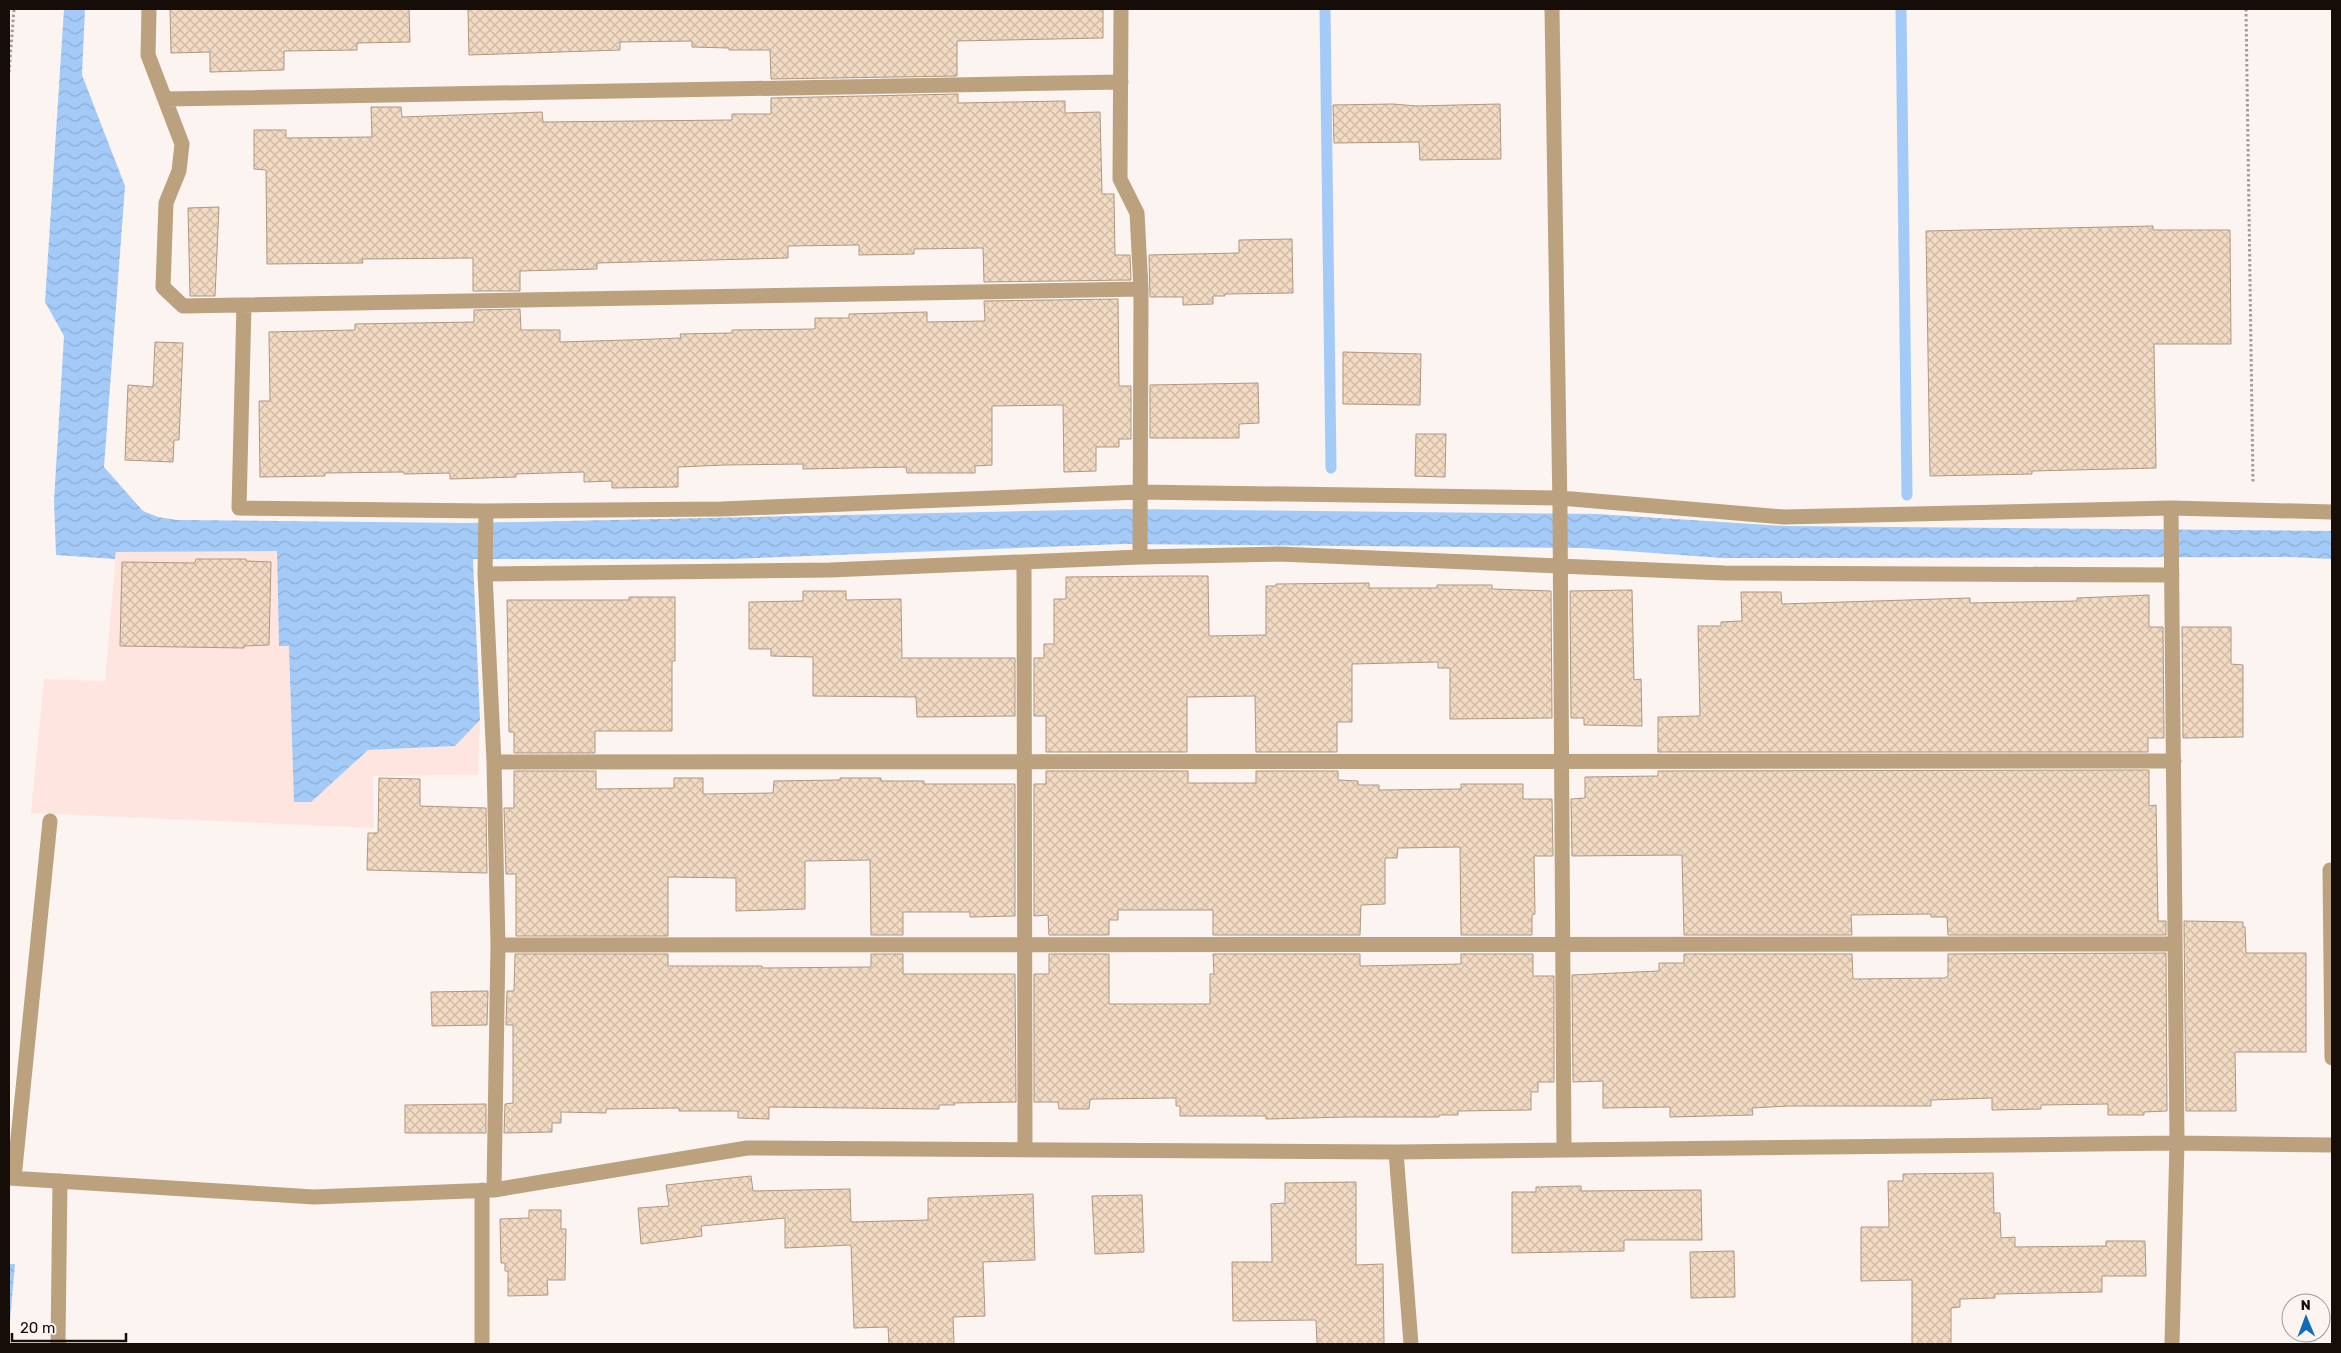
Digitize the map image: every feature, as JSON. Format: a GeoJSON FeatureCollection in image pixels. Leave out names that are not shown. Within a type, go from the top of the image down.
{"type":"FeatureCollection","features":[{"type":"Feature","properties":{"kind":"street"},"geometry":{"type":"LineString","coordinates":[[149,9],[148,55],[182,144],[179,171],[166,203],[163,287],[183,306],[1140,289]]}},
{"type":"Feature","properties":{"kind":"street"},"geometry":{"type":"LineString","coordinates":[[1121,9],[1120,179],[1137,212],[1140,289],[1140,552]]}},
{"type":"Feature","properties":{"kind":"street"},"geometry":{"type":"LineString","coordinates":[[1552,9],[1560,504],[1564,1150]]}},
{"type":"Feature","properties":{"kind":"street"},"geometry":{"type":"LineString","coordinates":[[165,99],[1121,82]]}},
{"type":"Feature","properties":{"kind":"street"},"geometry":{"type":"LineString","coordinates":[[244,305],[239,508],[487,516],[1139,498],[1560,504],[1784,517],[2254,510],[2332,512]]}},
{"type":"Feature","properties":{"kind":"street"},"geometry":{"type":"LineString","coordinates":[[2172,512],[2177,1143],[2172,1344]]}},
{"type":"Feature","properties":{"kind":"street"},"geometry":{"type":"LineString","coordinates":[[482,1344],[498,945],[494,762],[486,569],[487,516]]}},
{"type":"Feature","properties":{"kind":"street"},"geometry":{"type":"LineString","coordinates":[[486,569],[830,570],[1024,562],[1140,552],[1560,559],[1724,573],[2172,571]]}},
{"type":"Feature","properties":{"kind":"street"},"geometry":{"type":"LineString","coordinates":[[1024,562],[1025,1148]]}},
{"type":"Feature","properties":{"kind":"street"},"geometry":{"type":"LineString","coordinates":[[494,762],[2174,761]]}},
{"type":"Feature","properties":{"kind":"street"},"geometry":{"type":"LineString","coordinates":[[50,821],[12,1178],[314,1197],[488,1190],[747,1148],[1025,1148],[1396,1152],[2177,1143],[2332,1145]]}},
{"type":"Feature","properties":{"kind":"street"},"geometry":{"type":"LineString","coordinates":[[2332,870],[2330,870],[2332,1058]]}},
{"type":"Feature","properties":{"kind":"street"},"geometry":{"type":"LineString","coordinates":[[498,945],[2175,944]]}},
{"type":"Feature","properties":{"kind":"street"},"geometry":{"type":"LineString","coordinates":[[1396,1152],[1411,1344]]}},
{"type":"Feature","properties":{"kind":"street"},"geometry":{"type":"LineString","coordinates":[[58,1344],[60,1181]]}},
{"type":"Feature","properties":{"kind":"path"},"geometry":{"type":"LineString","coordinates":[[9,72],[14,9]]}},
{"type":"Feature","properties":{"kind":"path"},"geometry":{"type":"LineString","coordinates":[[2246,9],[2254,510]]}},
{"type":"Feature","properties":{"kind":"shaded area"},"geometry":{"type":"Polygon","coordinates":[[[277,551],[279,646],[289,646],[311,801],[368,750],[455,746],[480,720],[478,775],[373,776],[374,828],[31,813],[44,679],[105,681],[116,552],[277,551]]]}},
{"type":"Feature","properties":{"kind":"water"},"geometry":{"type":"Polygon","coordinates":[[[64,9],[85,9],[82,75],[125,186],[104,467],[143,511],[158,517],[177,520],[467,523],[1124,509],[1597,514],[1785,526],[2332,531],[2332,559],[2290,557],[1723,558],[1584,548],[1123,544],[731,559],[473,559],[480,720],[455,746],[368,750],[311,802],[294,802],[289,646],[279,646],[277,551],[116,552],[115,559],[56,555],[54,501],[64,336],[45,302],[64,9]]]}},
{"type":"Feature","properties":{"kind":"water"},"geometry":{"type":"Polygon","coordinates":[[[9,1264],[15,1264],[9,1332],[9,1264]]]}},
{"type":"Feature","properties":{"kind":"building"},"geometry":{"type":"Polygon","coordinates":[[[170,9],[409,9],[410,42],[357,43],[357,50],[284,51],[284,70],[210,72],[210,52],[171,53],[170,9]]]}},
{"type":"Feature","properties":{"kind":"building"},"geometry":{"type":"Polygon","coordinates":[[[468,9],[1103,9],[1103,38],[957,41],[957,76],[771,79],[770,50],[729,50],[729,48],[692,47],[692,41],[620,42],[620,50],[469,55],[468,9]]]}},
{"type":"Feature","properties":{"kind":"building"},"geometry":{"type":"Polygon","coordinates":[[[958,94],[958,103],[1065,101],[1065,113],[1100,112],[1102,194],[1114,194],[1115,255],[1130,255],[1131,280],[984,282],[983,248],[914,249],[914,254],[859,255],[859,245],[788,246],[788,258],[597,263],[597,269],[520,271],[520,291],[473,291],[473,258],[362,259],[363,263],[267,264],[266,170],[254,169],[254,130],[286,130],[286,138],[372,137],[371,107],[401,107],[402,117],[542,112],[543,122],[732,120],[732,114],[771,114],[771,98],[958,94]]]}},
{"type":"Feature","properties":{"kind":"building"},"geometry":{"type":"Polygon","coordinates":[[[1393,104],[1416,106],[1500,104],[1501,159],[1420,160],[1419,142],[1334,143],[1333,105],[1393,104]]]}},
{"type":"Feature","properties":{"kind":"building"},"geometry":{"type":"Polygon","coordinates":[[[219,207],[215,296],[190,296],[188,208],[219,207]]]}},
{"type":"Feature","properties":{"kind":"building"},"geometry":{"type":"Polygon","coordinates":[[[2153,226],[2153,230],[2230,230],[2231,344],[2154,344],[2156,468],[2032,471],[2032,474],[1930,476],[1926,231],[2153,226]]]}},
{"type":"Feature","properties":{"kind":"building"},"geometry":{"type":"Polygon","coordinates":[[[1292,239],[1293,293],[1225,294],[1225,296],[1213,296],[1213,304],[1183,305],[1183,297],[1150,297],[1149,255],[1239,253],[1239,240],[1292,239]]]}},
{"type":"Feature","properties":{"kind":"building"},"geometry":{"type":"Polygon","coordinates":[[[1118,299],[1119,386],[1131,386],[1131,439],[1119,439],[1119,447],[1096,447],[1096,471],[1064,472],[1063,405],[992,406],[992,465],[975,466],[975,473],[907,473],[906,467],[803,469],[803,464],[725,465],[678,467],[678,487],[612,488],[612,481],[584,482],[584,472],[516,474],[516,477],[450,479],[450,473],[404,474],[404,472],[325,473],[325,476],[260,477],[259,401],[270,401],[269,332],[355,330],[355,324],[474,322],[474,310],[520,309],[521,330],[560,330],[560,342],[681,338],[680,334],[732,333],[732,330],[815,329],[815,318],[849,318],[849,314],[927,312],[927,322],[985,321],[984,301],[1118,299]]]}},
{"type":"Feature","properties":{"kind":"building"},"geometry":{"type":"Polygon","coordinates":[[[155,342],[183,343],[179,440],[174,440],[173,462],[125,460],[128,385],[153,387],[155,342]]]}},
{"type":"Feature","properties":{"kind":"building"},"geometry":{"type":"Polygon","coordinates":[[[1343,352],[1421,354],[1420,405],[1343,404],[1343,352]]]}},
{"type":"Feature","properties":{"kind":"building"},"geometry":{"type":"Polygon","coordinates":[[[1258,383],[1259,423],[1239,424],[1239,438],[1150,438],[1150,385],[1258,383]]]}},
{"type":"Feature","properties":{"kind":"building"},"geometry":{"type":"Polygon","coordinates":[[[1416,434],[1446,434],[1445,477],[1415,476],[1416,434]]]}},
{"type":"Feature","properties":{"kind":"building"},"geometry":{"type":"Polygon","coordinates":[[[196,559],[246,559],[246,561],[271,562],[269,645],[244,646],[244,648],[120,646],[122,562],[195,563],[196,559]]]}},
{"type":"Feature","properties":{"kind":"building"},"geometry":{"type":"Polygon","coordinates":[[[1208,576],[1209,636],[1266,635],[1266,586],[1276,586],[1276,584],[1369,583],[1369,588],[1437,588],[1437,585],[1492,585],[1492,589],[1551,591],[1552,718],[1450,719],[1450,668],[1438,668],[1438,662],[1352,664],[1352,722],[1337,722],[1337,752],[1256,752],[1255,696],[1187,697],[1187,752],[1046,752],[1046,716],[1034,716],[1034,658],[1044,658],[1044,644],[1054,644],[1054,599],[1066,599],[1066,577],[1208,576]]]}},
{"type":"Feature","properties":{"kind":"building"},"geometry":{"type":"Polygon","coordinates":[[[1632,590],[1634,680],[1641,679],[1642,726],[1584,725],[1584,718],[1571,718],[1570,591],[1632,590]]]}},
{"type":"Feature","properties":{"kind":"building"},"geometry":{"type":"Polygon","coordinates":[[[803,591],[846,591],[846,600],[901,599],[902,658],[1015,658],[1015,716],[917,717],[916,697],[813,696],[813,657],[771,656],[771,649],[749,649],[749,602],[803,601],[803,591]]]}},
{"type":"Feature","properties":{"kind":"building"},"geometry":{"type":"Polygon","coordinates":[[[1741,592],[1781,592],[1782,604],[1970,598],[1970,603],[2077,601],[2077,598],[2149,595],[2149,627],[2163,627],[2164,738],[2148,738],[2148,752],[1658,752],[1658,717],[1700,716],[1698,626],[1721,626],[1721,622],[1742,621],[1741,592]]]}},
{"type":"Feature","properties":{"kind":"building"},"geometry":{"type":"Polygon","coordinates":[[[629,597],[675,597],[675,661],[672,661],[672,731],[595,731],[595,753],[514,753],[514,732],[509,732],[507,600],[629,600],[629,597]]]}},
{"type":"Feature","properties":{"kind":"building"},"geometry":{"type":"Polygon","coordinates":[[[2182,627],[2231,627],[2231,664],[2243,665],[2243,737],[2183,738],[2182,627]]]}},
{"type":"Feature","properties":{"kind":"building"},"geometry":{"type":"Polygon","coordinates":[[[2149,770],[2149,806],[2156,805],[2158,921],[2166,921],[2166,935],[1948,935],[1947,917],[1931,917],[1931,914],[1851,915],[1852,935],[1684,935],[1682,855],[1572,856],[1571,799],[1585,798],[1585,777],[1658,776],[1658,771],[2149,770]]]}},
{"type":"Feature","properties":{"kind":"building"},"geometry":{"type":"Polygon","coordinates":[[[514,771],[596,771],[596,789],[674,788],[674,778],[703,778],[703,794],[773,793],[774,781],[840,780],[840,778],[881,778],[881,781],[924,781],[924,784],[1015,784],[1015,916],[970,917],[970,912],[903,912],[903,935],[871,935],[870,860],[805,861],[805,909],[736,911],[736,878],[668,877],[668,936],[516,936],[516,874],[506,874],[504,808],[514,808],[514,771]]]}},
{"type":"Feature","properties":{"kind":"building"},"geometry":{"type":"Polygon","coordinates":[[[1046,771],[1188,771],[1188,783],[1256,783],[1256,771],[1338,771],[1338,780],[1358,781],[1358,785],[1379,785],[1379,790],[1461,789],[1461,784],[1523,784],[1523,799],[1552,799],[1553,856],[1534,856],[1535,914],[1532,915],[1532,935],[1461,935],[1460,847],[1398,848],[1397,858],[1385,858],[1385,904],[1361,905],[1360,935],[1213,935],[1213,910],[1118,910],[1118,920],[1109,920],[1109,935],[1049,935],[1048,915],[1034,916],[1034,784],[1046,784],[1046,771]]]}},
{"type":"Feature","properties":{"kind":"building"},"geometry":{"type":"Polygon","coordinates":[[[379,778],[420,779],[420,806],[486,808],[487,873],[367,870],[368,833],[378,833],[379,778]]]}},
{"type":"Feature","properties":{"kind":"building"},"geometry":{"type":"Polygon","coordinates":[[[2184,921],[2243,922],[2243,927],[2245,927],[2246,953],[2306,953],[2306,1052],[2235,1052],[2236,1111],[2186,1111],[2184,921]]]}},
{"type":"Feature","properties":{"kind":"building"},"geometry":{"type":"Polygon","coordinates":[[[2166,953],[2167,1111],[2144,1112],[2144,1115],[2108,1115],[2108,1104],[2041,1105],[2041,1109],[1992,1110],[1992,1098],[1931,1100],[1931,1106],[1788,1106],[1752,1108],[1753,1115],[1670,1117],[1670,1107],[1603,1108],[1603,1081],[1573,1082],[1572,975],[1659,971],[1659,963],[1684,963],[1684,954],[1852,954],[1853,979],[1945,978],[1948,976],[1948,954],[2166,953]]]}},
{"type":"Feature","properties":{"kind":"building"},"geometry":{"type":"Polygon","coordinates":[[[515,954],[668,954],[668,966],[762,966],[762,968],[871,967],[871,954],[903,954],[903,974],[1015,974],[1016,1102],[954,1103],[955,1105],[939,1105],[939,1109],[769,1107],[769,1119],[738,1118],[738,1111],[679,1111],[679,1108],[606,1109],[606,1113],[561,1112],[561,1123],[552,1123],[552,1132],[504,1133],[505,1104],[513,1103],[513,1025],[506,1025],[507,991],[514,991],[515,954]]]}},
{"type":"Feature","properties":{"kind":"building"},"geometry":{"type":"Polygon","coordinates":[[[1049,954],[1109,954],[1109,1004],[1210,1004],[1210,974],[1214,974],[1213,954],[1360,954],[1360,966],[1461,964],[1461,954],[1533,954],[1533,976],[1554,976],[1554,1082],[1538,1082],[1538,1092],[1531,1092],[1531,1110],[1458,1111],[1458,1115],[1439,1115],[1439,1117],[1266,1119],[1266,1116],[1180,1116],[1180,1106],[1176,1106],[1176,1098],[1093,1099],[1090,1100],[1089,1109],[1059,1109],[1058,1102],[1034,1102],[1034,974],[1049,974],[1049,954]]]}},
{"type":"Feature","properties":{"kind":"building"},"geometry":{"type":"Polygon","coordinates":[[[488,991],[487,1025],[432,1026],[431,992],[488,991]]]}},
{"type":"Feature","properties":{"kind":"building"},"geometry":{"type":"Polygon","coordinates":[[[486,1104],[486,1133],[405,1133],[405,1105],[486,1104]]]}},
{"type":"Feature","properties":{"kind":"building"},"geometry":{"type":"Polygon","coordinates":[[[1993,1173],[1994,1213],[2000,1213],[2001,1238],[2015,1237],[2015,1247],[2106,1246],[2106,1241],[2145,1241],[2146,1276],[2102,1276],[2102,1292],[1995,1294],[1995,1298],[1960,1299],[1960,1307],[1951,1308],[1951,1344],[1912,1344],[1912,1280],[1861,1281],[1861,1227],[1889,1227],[1888,1181],[1903,1181],[1903,1174],[1993,1173]]]}},
{"type":"Feature","properties":{"kind":"building"},"geometry":{"type":"Polygon","coordinates":[[[751,1176],[753,1191],[850,1189],[851,1222],[928,1220],[928,1198],[1033,1194],[1035,1260],[983,1262],[985,1316],[953,1317],[954,1344],[889,1344],[888,1327],[854,1328],[851,1245],[785,1248],[785,1218],[701,1226],[702,1236],[641,1244],[638,1208],[669,1206],[666,1185],[751,1176]]]}},
{"type":"Feature","properties":{"kind":"building"},"geometry":{"type":"Polygon","coordinates":[[[1356,1182],[1356,1265],[1383,1264],[1384,1344],[1317,1344],[1316,1320],[1233,1321],[1232,1262],[1272,1262],[1271,1204],[1285,1203],[1285,1183],[1356,1182]]]}},
{"type":"Feature","properties":{"kind":"building"},"geometry":{"type":"Polygon","coordinates":[[[1581,1186],[1581,1191],[1701,1190],[1702,1240],[1624,1240],[1624,1251],[1512,1253],[1512,1192],[1536,1192],[1536,1187],[1581,1186]]]}},
{"type":"Feature","properties":{"kind":"building"},"geometry":{"type":"Polygon","coordinates":[[[1142,1195],[1144,1252],[1095,1254],[1092,1196],[1142,1195]]]}},
{"type":"Feature","properties":{"kind":"building"},"geometry":{"type":"Polygon","coordinates":[[[529,1210],[561,1210],[561,1229],[566,1229],[565,1280],[547,1280],[548,1295],[508,1296],[508,1271],[505,1271],[505,1263],[501,1263],[500,1219],[529,1218],[529,1210]]]}},
{"type":"Feature","properties":{"kind":"building"},"geometry":{"type":"Polygon","coordinates":[[[1734,1251],[1735,1297],[1691,1298],[1690,1252],[1734,1251]]]}},
{"type":"Feature","properties":{"kind":"waterway"},"geometry":{"type":"LineString","coordinates":[[1325,9],[1331,468]]}},
{"type":"Feature","properties":{"kind":"waterway"},"geometry":{"type":"LineString","coordinates":[[1901,9],[1907,495]]}}]}
